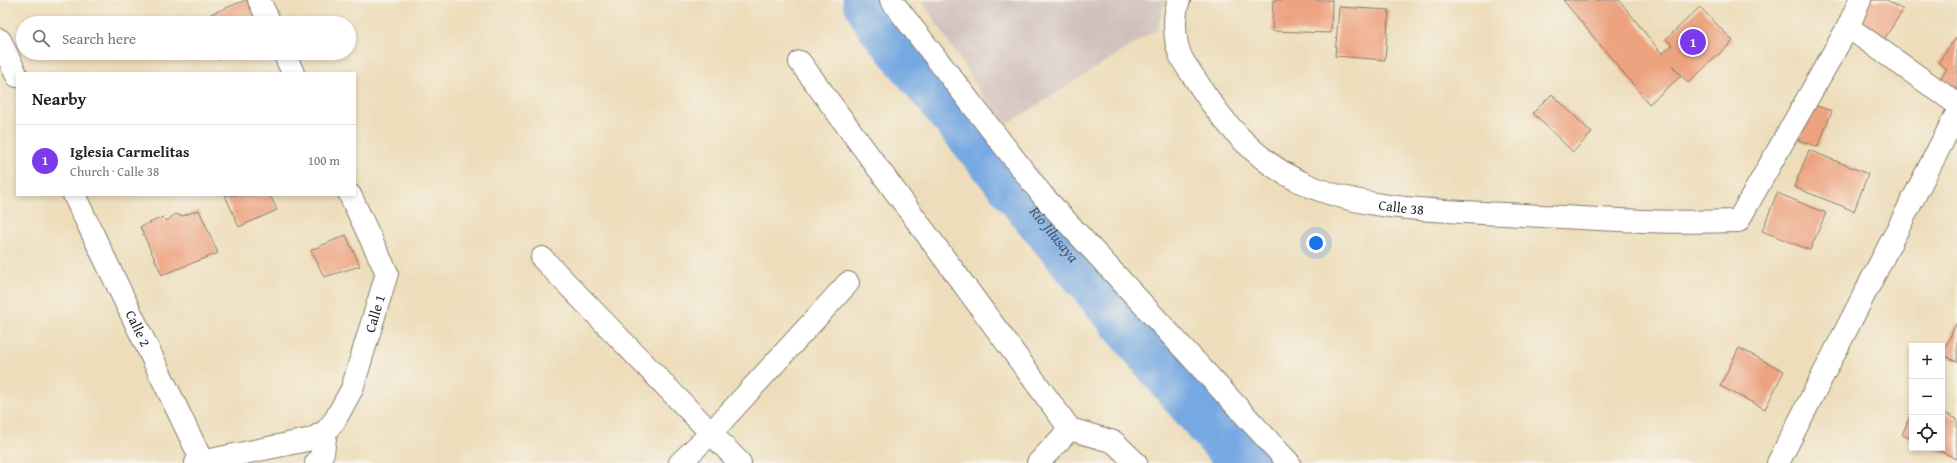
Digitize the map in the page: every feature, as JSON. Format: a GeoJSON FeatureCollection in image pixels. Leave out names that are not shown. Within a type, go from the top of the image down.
{"type":"FeatureCollection","features":[{"type":"Feature","properties":{"kind":"street"},"geometry":{"type":"LineString","coordinates":[[259,0],[267,16]]}},
{"type":"Feature","properties":{"kind":"street"},"geometry":{"type":"LineString","coordinates":[[891,0],[1042,196],[1289,463]]}},
{"type":"Feature","properties":{"kind":"street","name":"Calle 38"},"geometry":{"type":"LineString","coordinates":[[1179,0],[1176,6],[1175,33],[1181,56],[1213,106],[1242,140],[1272,165],[1300,182],[1330,194],[1362,202],[1420,209],[1646,222],[1738,221],[1848,27]]}},
{"type":"Feature","properties":{"kind":"street"},"geometry":{"type":"LineString","coordinates":[[1860,0],[1848,27],[1957,104]]}},
{"type":"Feature","properties":{"kind":"street"},"geometry":{"type":"LineString","coordinates":[[0,40],[16,74]]}},
{"type":"Feature","properties":{"kind":"street"},"geometry":{"type":"LineString","coordinates":[[287,60],[293,72]]}},
{"type":"Feature","properties":{"kind":"street"},"geometry":{"type":"LineString","coordinates":[[800,62],[1070,429],[1114,442],[1136,463]]}},
{"type":"Feature","properties":{"kind":"street"},"geometry":{"type":"LineString","coordinates":[[1778,463],[1957,113]]}},
{"type":"Feature","properties":{"kind":"street","name":"Calle 2"},"geometry":{"type":"LineString","coordinates":[[74,196],[199,462]]}},
{"type":"Feature","properties":{"kind":"street","name":"Calle 1"},"geometry":{"type":"LineString","coordinates":[[326,430],[335,420],[352,389],[387,273],[350,196]]}},
{"type":"Feature","properties":{"kind":"street"},"geometry":{"type":"LineString","coordinates":[[542,258],[740,463]]}},
{"type":"Feature","properties":{"kind":"street"},"geometry":{"type":"LineString","coordinates":[[680,463],[711,433],[848,283]]}},
{"type":"Feature","properties":{"kind":"street"},"geometry":{"type":"LineString","coordinates":[[1038,463],[1070,429]]}},
{"type":"Feature","properties":{"kind":"street"},"geometry":{"type":"LineString","coordinates":[[199,462],[312,439],[326,430]]}},
{"type":"Feature","properties":{"kind":"street"},"geometry":{"type":"LineString","coordinates":[[316,463],[323,452],[326,430]]}},
{"type":"Feature","properties":{"kind":"shaded area"},"geometry":{"type":"Polygon","coordinates":[[[922,0],[1166,0],[1157,29],[1003,127],[922,0]]]}},
{"type":"Feature","properties":{"kind":"building"},"geometry":{"type":"Polygon","coordinates":[[[246,0],[255,0],[261,16],[211,16],[211,14],[246,0]]]}},
{"type":"Feature","properties":{"kind":"building"},"geometry":{"type":"Polygon","coordinates":[[[1273,0],[1332,0],[1331,33],[1272,31],[1273,0]]]}},
{"type":"Feature","properties":{"kind":"building"},"geometry":{"type":"Polygon","coordinates":[[[1563,0],[1619,0],[1662,54],[1672,45],[1666,39],[1700,7],[1733,41],[1688,83],[1672,65],[1681,76],[1649,104],[1563,0]]]}},
{"type":"Feature","properties":{"kind":"building"},"geometry":{"type":"Polygon","coordinates":[[[1869,0],[1887,0],[1903,10],[1881,44],[1852,26],[1869,0]]]}},
{"type":"Feature","properties":{"kind":"building"},"geometry":{"type":"Polygon","coordinates":[[[1339,7],[1389,10],[1385,60],[1335,56],[1339,7]]]}},
{"type":"Feature","properties":{"kind":"building"},"geometry":{"type":"Polygon","coordinates":[[[1957,36],[1957,95],[1938,82],[1947,69],[1938,63],[1957,36]]]}},
{"type":"Feature","properties":{"kind":"building"},"geometry":{"type":"Polygon","coordinates":[[[1552,94],[1592,133],[1573,152],[1533,113],[1552,94]]]}},
{"type":"Feature","properties":{"kind":"building"},"geometry":{"type":"Polygon","coordinates":[[[1811,104],[1832,111],[1818,147],[1798,140],[1811,104]]]}},
{"type":"Feature","properties":{"kind":"building"},"geometry":{"type":"Polygon","coordinates":[[[1809,150],[1868,174],[1854,211],[1794,187],[1809,150]]]}},
{"type":"Feature","properties":{"kind":"building"},"geometry":{"type":"Polygon","coordinates":[[[1777,193],[1826,213],[1810,250],[1762,231],[1777,193]]]}},
{"type":"Feature","properties":{"kind":"building"},"geometry":{"type":"Polygon","coordinates":[[[225,196],[270,196],[277,210],[239,227],[225,196]]]}},
{"type":"Feature","properties":{"kind":"building"},"geometry":{"type":"Polygon","coordinates":[[[199,210],[218,253],[162,275],[140,227],[163,217],[167,221],[175,214],[182,216],[199,210]]]}},
{"type":"Feature","properties":{"kind":"building"},"geometry":{"type":"Polygon","coordinates":[[[346,235],[360,266],[324,277],[311,250],[346,235]]]}},
{"type":"Feature","properties":{"kind":"building"},"geometry":{"type":"Polygon","coordinates":[[[1957,322],[1957,362],[1945,356],[1945,348],[1957,322]]]}},
{"type":"Feature","properties":{"kind":"building"},"geometry":{"type":"Polygon","coordinates":[[[1739,348],[1784,371],[1765,409],[1720,386],[1739,348]]]}},
{"type":"Feature","properties":{"kind":"building"},"geometry":{"type":"Polygon","coordinates":[[[1945,413],[1957,419],[1957,459],[1940,451],[1945,451],[1945,413]]]}},
{"type":"Feature","properties":{"kind":"building"},"geometry":{"type":"Polygon","coordinates":[[[1909,418],[1909,438],[1902,435],[1909,418]]]}},
{"type":"Feature","properties":{"kind":"waterway","name":"Río Jilusaya"},"geometry":{"type":"LineString","coordinates":[[869,0],[880,20],[952,109],[1184,391],[1246,463]]}},
{"type":"Feature","properties":{"kind":"place","name":"Iglesia Carmelitas"},"geometry":{"type":"Point","coordinates":[1693,42]}}]}
